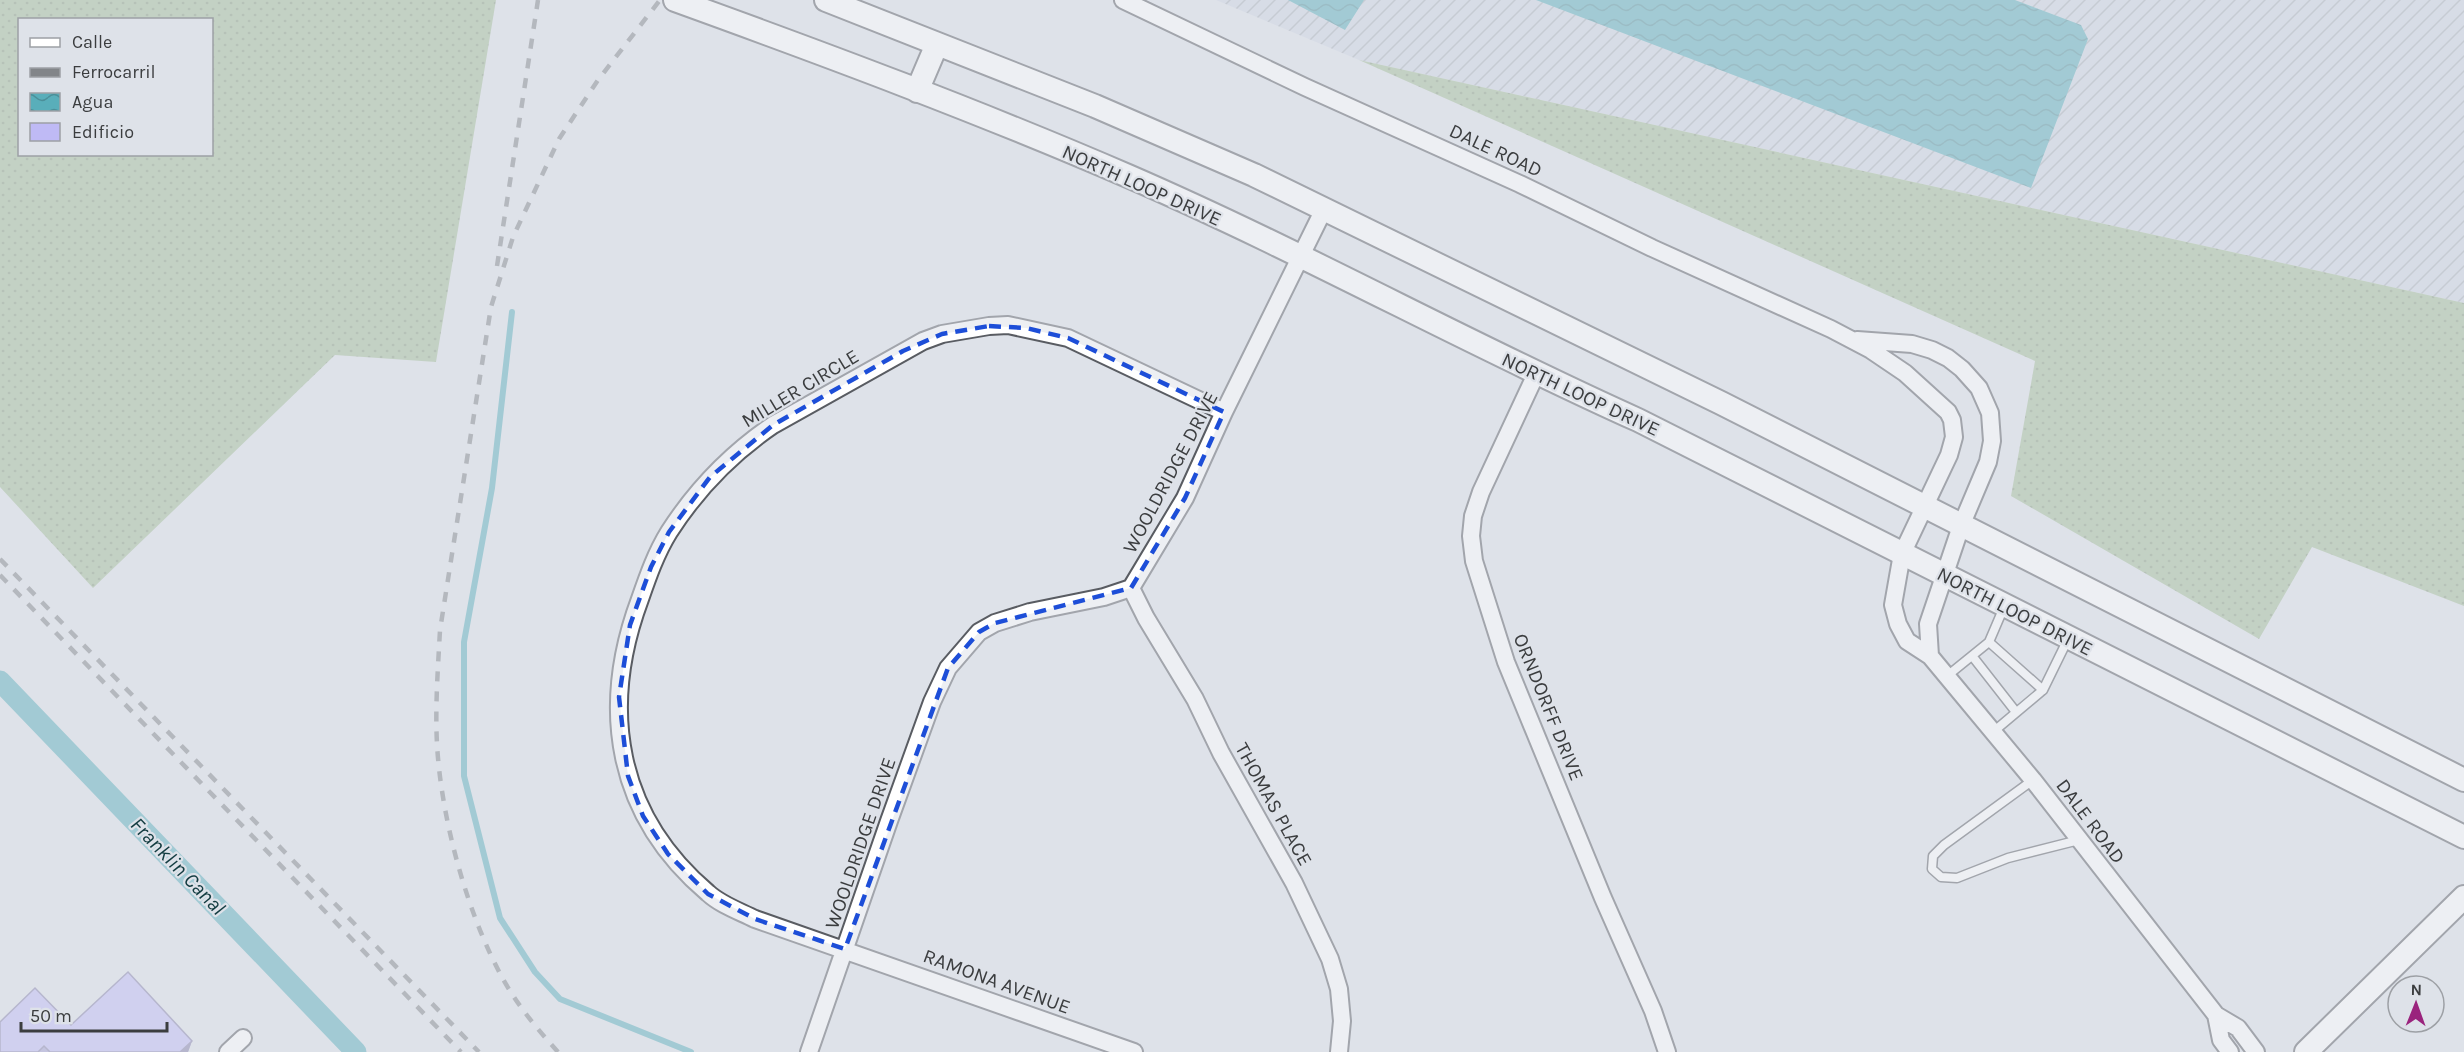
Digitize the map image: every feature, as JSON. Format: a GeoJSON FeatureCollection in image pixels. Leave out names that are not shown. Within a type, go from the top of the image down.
{"type":"FeatureCollection","features":[{"type":"Feature","properties":{"kind":"main road","name":"NORTH LOOP DRIVE"},"geometry":{"type":"LineString","coordinates":[[675,0],[796,43],[1128,176],[1536,374],[1638,420],[2464,837]]}},
{"type":"Feature","properties":{"kind":"main road"},"geometry":{"type":"LineString","coordinates":[[826,0],[1188,144],[1721,403],[2464,780]]}},
{"type":"Feature","properties":{"kind":"main road"},"geometry":{"type":"LineString","coordinates":[[917,91],[937,44]]}},
{"type":"Feature","properties":{"kind":"main road"},"geometry":{"type":"LineString","coordinates":[[2306,1052],[2464,897]]}},
{"type":"Feature","properties":{"kind":"street","name":"DALE ROAD"},"geometry":{"type":"LineString","coordinates":[[1123,0],[1305,87],[1520,184],[1652,248],[1850,339],[1905,373],[1939,403],[1952,420],[1954,437],[1949,454],[1902,554],[1893,605],[1898,624],[1907,641],[1930,656],[2033,780],[2216,1015],[2238,1028],[2256,1052]]}},
{"type":"Feature","properties":{"kind":"street","name":"WOOLDRIDGE DRIVE"},"geometry":{"type":"LineString","coordinates":[[809,1052],[932,702],[948,668],[979,632],[1007,618],[1104,597],[1131,588],[1185,498],[1224,412],[1324,209]]}},
{"type":"Feature","properties":{"kind":"street","name":"MILLER CIRCLE"},"geometry":{"type":"LineString","coordinates":[[845,949],[755,919],[708,894],[668,854],[643,816],[627,776],[621,742],[620,679],[630,625],[651,567],[669,532],[710,477],[755,438],[903,351],[942,334],[1008,325],[1068,338],[1224,412]]}},
{"type":"Feature","properties":{"kind":"street","name":"DALE ROAD"},"geometry":{"type":"LineString","coordinates":[[1850,339],[1891,341],[1932,350],[1962,369],[1979,388],[1990,413],[1992,441],[1988,462],[1961,526],[1928,624],[1930,656]]}},
{"type":"Feature","properties":{"kind":"street","name":"ORNDORFF DRIVE"},"geometry":{"type":"LineString","coordinates":[[1536,374],[1490,469],[1478,500],[1473,516],[1471,537],[1474,561],[1506,662],[1602,898],[1653,1011],[1666,1052]]}},
{"type":"Feature","properties":{"kind":"street","name":"THOMAS PLACE"},"geometry":{"type":"LineString","coordinates":[[1131,588],[1146,618],[1195,699],[1221,753],[1294,883],[1330,959],[1339,989],[1341,1011],[1339,1052]]}},
{"type":"Feature","properties":{"kind":"street","name":"RAMONA AVENUE"},"geometry":{"type":"LineString","coordinates":[[845,949],[1134,1052]]}},
{"type":"Feature","properties":{"kind":"street","name":"DALE ROAD"},"geometry":{"type":"LineString","coordinates":[[2216,1015],[2221,1040],[2230,1052]]}},
{"type":"Feature","properties":{"kind":"street"},"geometry":{"type":"LineString","coordinates":[[228,1052],[243,1038]]}},
{"type":"Feature","properties":{"kind":"lane"},"geometry":{"type":"LineString","coordinates":[[1947,676],[1989,642],[2004,606]]}},
{"type":"Feature","properties":{"kind":"lane"},"geometry":{"type":"LineString","coordinates":[[1993,732],[2043,690],[2068,638]]}},
{"type":"Feature","properties":{"kind":"lane"},"geometry":{"type":"LineString","coordinates":[[1989,642],[2043,690]]}},
{"type":"Feature","properties":{"kind":"lane"},"geometry":{"type":"LineString","coordinates":[[1973,657],[2016,712]]}},
{"type":"Feature","properties":{"kind":"lane"},"geometry":{"type":"LineString","coordinates":[[2033,780],[1944,845],[1933,856],[1932,869],[1941,878],[1957,878],[2008,858],[2079,840]]}},
{"type":"Feature","properties":{"kind":"highlighted area"},"geometry":{"type":"Polygon","coordinates":[[[989,326],[1026,328],[1068,338],[1224,412],[1185,498],[1131,588],[995,623],[979,632],[948,668],[845,949],[755,919],[708,894],[668,854],[643,816],[628,776],[619,697],[630,625],[651,567],[669,532],[710,477],[773,425],[903,351],[942,334],[989,326]]]}},
{"type":"Feature","properties":{"kind":"shaded area"},"geometry":{"type":"Polygon","coordinates":[[[1216,0],[2464,0],[2464,303],[1359,60],[1216,0]]]}},
{"type":"Feature","properties":{"kind":"green space"},"geometry":{"type":"Polygon","coordinates":[[[0,0],[496,0],[436,362],[335,355],[93,588],[0,487],[0,0]]]}},
{"type":"Feature","properties":{"kind":"green space"},"geometry":{"type":"Polygon","coordinates":[[[1359,60],[2464,303],[2464,606],[2312,547],[2259,639],[2011,496],[2035,361],[1359,60]]]}},
{"type":"Feature","properties":{"kind":"water"},"geometry":{"type":"Polygon","coordinates":[[[1288,0],[1364,0],[1345,30],[1288,0]]]}},
{"type":"Feature","properties":{"kind":"water"},"geometry":{"type":"Polygon","coordinates":[[[1536,0],[2015,0],[2081,25],[2088,39],[2031,188],[1536,0]]]}},
{"type":"Feature","properties":{"kind":"building"},"geometry":{"type":"Polygon","coordinates":[[[128,972],[192,1041],[180,1052],[50,1052],[44,1046],[38,1052],[0,1052],[0,1022],[35,988],[71,1025],[128,972]]]}},
{"type":"Feature","properties":{"kind":"waterway"},"geometry":{"type":"LineString","coordinates":[[512,312],[492,488],[464,642],[464,776],[500,918],[535,972],[560,999],[691,1052]]}},
{"type":"Feature","properties":{"kind":"waterway","name":"Franklin Canal"},"geometry":{"type":"LineString","coordinates":[[0,681],[356,1052]]}},
{"type":"Feature","properties":{"kind":"railway"},"geometry":{"type":"LineString","coordinates":[[497,266],[538,0]]}},
{"type":"Feature","properties":{"kind":"railway"},"geometry":{"type":"LineString","coordinates":[[558,1052],[515,999],[503,979],[478,925],[458,865],[444,803],[437,744],[440,630],[491,307],[513,237],[559,139],[598,80],[660,0]]}},
{"type":"Feature","properties":{"kind":"railway"},"geometry":{"type":"LineString","coordinates":[[0,559],[479,1052]]}},
{"type":"Feature","properties":{"kind":"railway"},"geometry":{"type":"LineString","coordinates":[[0,575],[461,1052]]}}]}
